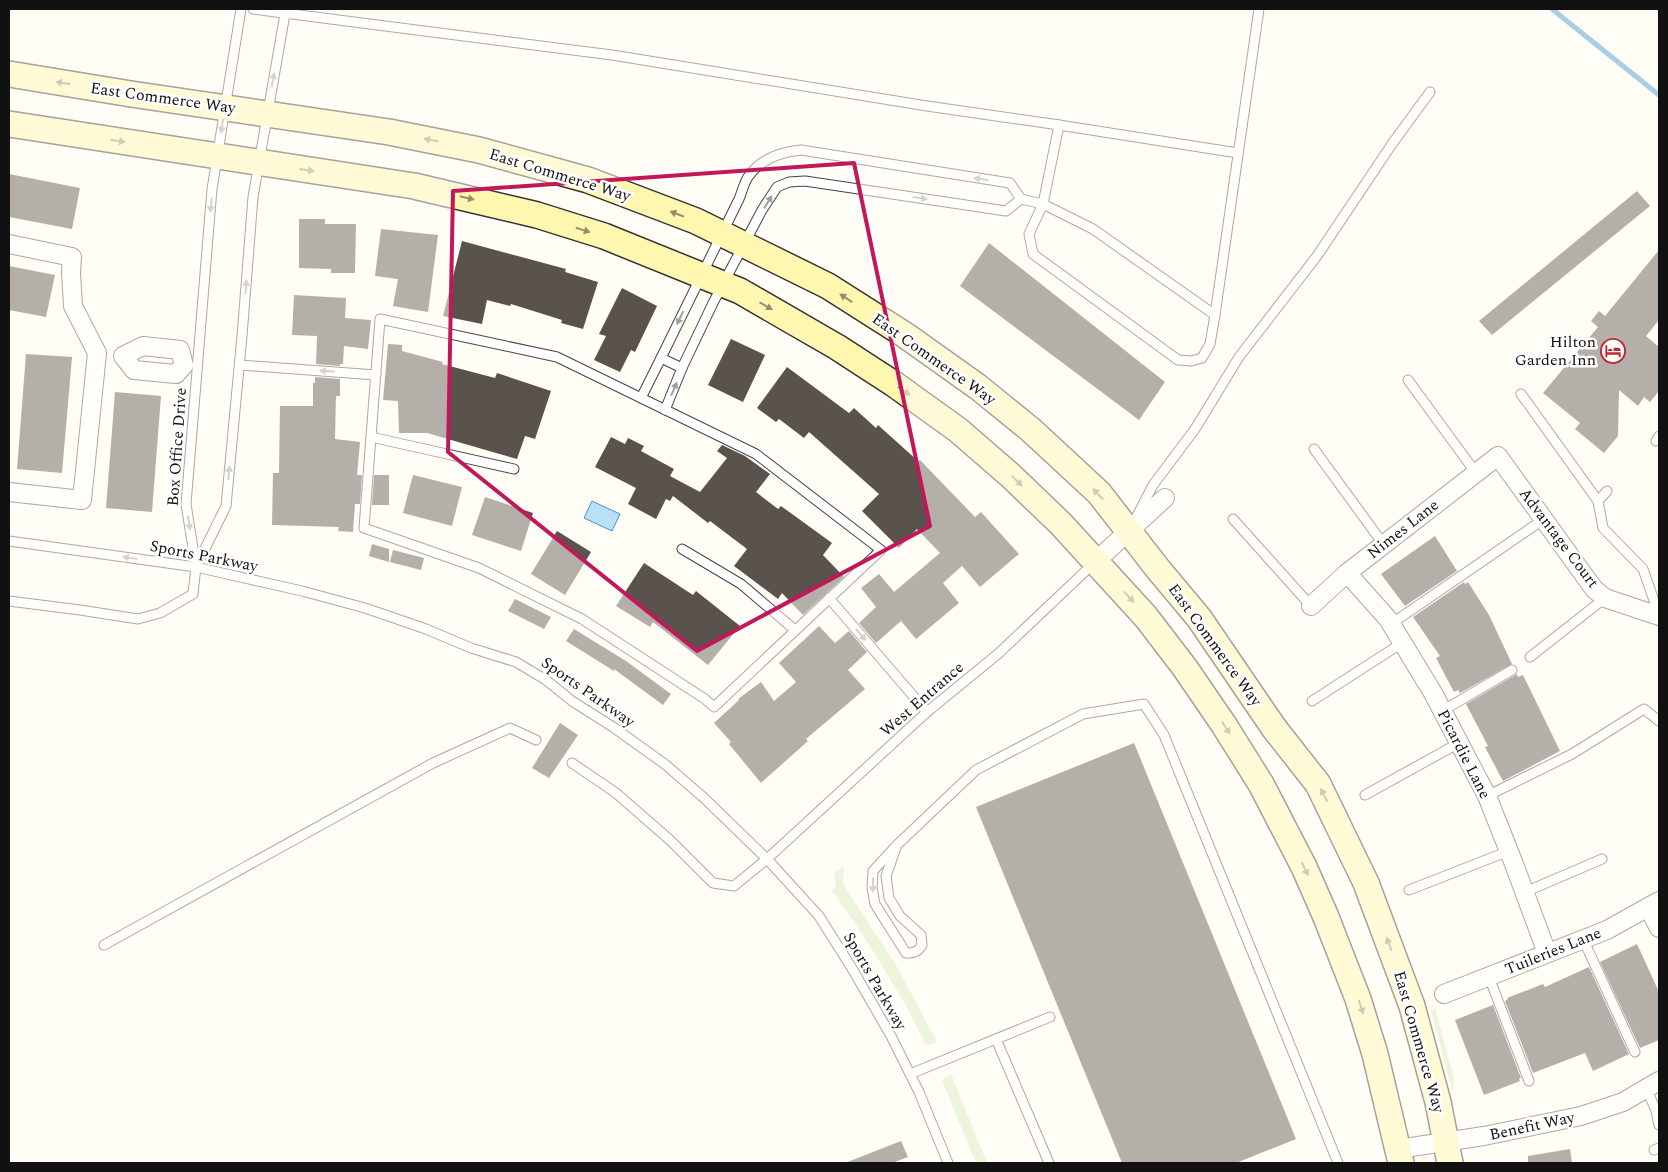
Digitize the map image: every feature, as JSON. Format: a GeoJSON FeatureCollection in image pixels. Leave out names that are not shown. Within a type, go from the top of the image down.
{"type":"FeatureCollection","features":[{"type":"Feature","properties":{"kind":"main road","name":"East Commerce Way"},"geometry":{"type":"LineString","coordinates":[[9,74],[389,132],[479,150],[588,180],[696,221],[828,286],[905,335],[978,387],[1031,430],[1099,493],[1199,618],[1274,728],[1318,784],[1366,883],[1412,1006],[1438,1102],[1448,1152]]}},
{"type":"Feature","properties":{"kind":"main road"},"geometry":{"type":"LineString","coordinates":[[9,124],[414,186],[537,215],[604,236],[740,291],[837,347],[894,384],[958,430],[1061,524],[1146,617],[1186,668],[1261,784],[1283,825],[1326,917],[1358,999],[1375,1054],[1399,1156]]}},
{"type":"Feature","properties":{"kind":"street"},"geometry":{"type":"LineString","coordinates":[[9,244],[72,257],[73,306],[96,353],[82,500],[9,492]]}},
{"type":"Feature","properties":{"kind":"street"},"geometry":{"type":"LineString","coordinates":[[96,353],[124,356],[143,346],[180,350],[190,366],[176,374],[134,370],[124,356]]}},
{"type":"Feature","properties":{"kind":"street","name":"Nimes Lane"},"geometry":{"type":"LineString","coordinates":[[1311,606],[1347,573],[1498,456]]}},
{"type":"Feature","properties":{"kind":"street","name":"Advantage Court"},"geometry":{"type":"LineString","coordinates":[[1498,456],[1594,589],[1606,598],[1659,615]]}},
{"type":"Feature","properties":{"kind":"street"},"geometry":{"type":"LineString","coordinates":[[1096,561],[1165,498]]}},
{"type":"Feature","properties":{"kind":"street","name":"Picardie Lane"},"geometry":{"type":"LineString","coordinates":[[1347,573],[1391,624],[1442,711],[1487,796],[1547,953]]}},
{"type":"Feature","properties":{"kind":"street"},"geometry":{"type":"LineString","coordinates":[[1654,904],[1659,928]]}},
{"type":"Feature","properties":{"kind":"street","name":"Tuileries Lane"},"geometry":{"type":"LineString","coordinates":[[1444,994],[1607,930],[1654,904]]}},
{"type":"Feature","properties":{"kind":"street","name":"Benefit Way"},"geometry":{"type":"LineString","coordinates":[[1399,1156],[1448,1152],[1484,1136],[1581,1116],[1623,1102],[1653,1084]]}},
{"type":"Feature","properties":{"kind":"lane","name":"Box Office Drive"},"geometry":{"type":"LineString","coordinates":[[196,567],[186,504],[190,366],[212,189],[241,9]]}},
{"type":"Feature","properties":{"kind":"lane"},"geometry":{"type":"LineString","coordinates":[[253,9],[630,58],[927,106],[1238,153]]}},
{"type":"Feature","properties":{"kind":"lane"},"geometry":{"type":"LineString","coordinates":[[1059,125],[1043,204],[1029,234],[1032,254],[1178,360],[1191,361],[1202,358],[1210,344],[1259,9]]}},
{"type":"Feature","properties":{"kind":"lane"},"geometry":{"type":"LineString","coordinates":[[9,601],[138,620],[160,613],[193,594],[196,567],[226,506],[240,365],[253,197],[285,14]]}},
{"type":"Feature","properties":{"kind":"lane"},"geometry":{"type":"LineString","coordinates":[[1129,532],[1153,485],[1195,429],[1239,357],[1317,256],[1392,144],[1430,92]]}},
{"type":"Feature","properties":{"kind":"lane"},"geometry":{"type":"LineString","coordinates":[[665,410],[682,368],[712,279],[722,233],[748,177],[760,165],[787,151],[802,150],[838,155],[1010,183],[1021,199],[1043,204],[1092,228],[1214,315]]}},
{"type":"Feature","properties":{"kind":"lane"},"geometry":{"type":"LineString","coordinates":[[641,398],[661,358],[712,279],[744,244],[777,187],[789,182],[805,181],[1006,211],[1021,199]]}},
{"type":"Feature","properties":{"kind":"lane"},"geometry":{"type":"LineString","coordinates":[[380,319],[557,357],[756,454],[881,550],[714,708],[705,699],[582,619],[479,568],[364,528],[376,375],[380,319]]}},
{"type":"Feature","properties":{"kind":"lane"},"geometry":{"type":"LineString","coordinates":[[661,358],[682,368]]}},
{"type":"Feature","properties":{"kind":"lane"},"geometry":{"type":"LineString","coordinates":[[240,365],[376,375]]}},
{"type":"Feature","properties":{"kind":"lane"},"geometry":{"type":"LineString","coordinates":[[1408,380],[1476,473]]}},
{"type":"Feature","properties":{"kind":"lane"},"geometry":{"type":"LineString","coordinates":[[1521,394],[1598,501],[1603,528],[1643,569],[1659,615]]}},
{"type":"Feature","properties":{"kind":"lane"},"geometry":{"type":"LineString","coordinates":[[371,437],[514,469]]}},
{"type":"Feature","properties":{"kind":"lane"},"geometry":{"type":"LineString","coordinates":[[1314,449],[1384,545]]}},
{"type":"Feature","properties":{"kind":"lane"},"geometry":{"type":"LineString","coordinates":[[1598,501],[1607,491]]}},
{"type":"Feature","properties":{"kind":"lane"},"geometry":{"type":"LineString","coordinates":[[1391,624],[1544,519]]}},
{"type":"Feature","properties":{"kind":"lane"},"geometry":{"type":"LineString","coordinates":[[1233,520],[1311,606]]}},
{"type":"Feature","properties":{"kind":"lane","name":"Sports Parkway"},"geometry":{"type":"LineString","coordinates":[[9,541],[196,567],[254,582],[302,591],[365,608],[426,629],[471,648],[516,662],[546,680],[572,701],[613,727],[666,765],[704,798],[767,859],[819,916],[854,970],[910,1074],[948,1163]]}},
{"type":"Feature","properties":{"kind":"lane"},"geometry":{"type":"LineString","coordinates":[[682,549],[741,584],[795,630]]}},
{"type":"Feature","properties":{"kind":"lane","name":"West Entrance"},"geometry":{"type":"LineString","coordinates":[[572,763],[616,794],[671,841],[713,883],[734,886],[767,859],[927,712],[999,653],[1096,561]]}},
{"type":"Feature","properties":{"kind":"lane"},"geometry":{"type":"LineString","coordinates":[[829,598],[927,712]]}},
{"type":"Feature","properties":{"kind":"lane"},"geometry":{"type":"LineString","coordinates":[[1530,657],[1606,598]]}},
{"type":"Feature","properties":{"kind":"lane"},"geometry":{"type":"LineString","coordinates":[[1312,701],[1402,643]]}},
{"type":"Feature","properties":{"kind":"lane"},"geometry":{"type":"LineString","coordinates":[[1442,711],[1512,670]]}},
{"type":"Feature","properties":{"kind":"lane"},"geometry":{"type":"LineString","coordinates":[[897,845],[886,876],[888,898],[900,916],[921,935],[922,945],[919,951],[914,953],[906,953],[890,930],[875,904],[872,888],[874,871],[897,845],[976,770],[1083,714],[1144,704],[1164,735],[1338,1163]]}},
{"type":"Feature","properties":{"kind":"lane"},"geometry":{"type":"LineString","coordinates":[[1487,796],[1572,754],[1644,709],[1659,721]]}},
{"type":"Feature","properties":{"kind":"lane"},"geometry":{"type":"LineString","coordinates":[[104,945],[434,763],[510,728],[536,740]]}},
{"type":"Feature","properties":{"kind":"lane"},"geometry":{"type":"LineString","coordinates":[[1365,795],[1459,743]]}},
{"type":"Feature","properties":{"kind":"lane"},"geometry":{"type":"LineString","coordinates":[[1410,890],[1509,851]]}},
{"type":"Feature","properties":{"kind":"lane"},"geometry":{"type":"LineString","coordinates":[[1525,892],[1602,859]]}},
{"type":"Feature","properties":{"kind":"lane"},"geometry":{"type":"LineString","coordinates":[[1583,939],[1635,1052]]}},
{"type":"Feature","properties":{"kind":"lane"},"geometry":{"type":"LineString","coordinates":[[1489,977],[1529,1081]]}},
{"type":"Feature","properties":{"kind":"lane"},"geometry":{"type":"LineString","coordinates":[[910,1074],[1050,1017]]}},
{"type":"Feature","properties":{"kind":"lane"},"geometry":{"type":"LineString","coordinates":[[996,1039],[1050,1163]]}},
{"type":"Feature","properties":{"kind":"lane"},"geometry":{"type":"LineString","coordinates":[[1653,1084],[1659,1125]]}},
{"type":"Feature","properties":{"kind":"highlighted area"},"geometry":{"type":"Polygon","coordinates":[[[854,163],[930,526],[697,651],[448,452],[453,191],[854,163]]]}},
{"type":"Feature","properties":{"kind":"green space"},"geometry":{"type":"Polygon","coordinates":[[[844,867],[843,884],[896,965],[937,1042],[930,1045],[925,1043],[905,1004],[867,941],[832,890],[836,888],[834,872],[844,867]]]}},
{"type":"Feature","properties":{"kind":"green space"},"geometry":{"type":"Polygon","coordinates":[[[1435,1008],[1454,1078],[1453,1090],[1431,1011],[1435,1008]]]}},
{"type":"Feature","properties":{"kind":"green space"},"geometry":{"type":"Polygon","coordinates":[[[951,1074],[987,1163],[976,1163],[943,1083],[943,1080],[951,1074]]]}},
{"type":"Feature","properties":{"kind":"water"},"geometry":{"type":"Polygon","coordinates":[[[592,501],[620,514],[612,531],[584,518],[592,501]]]}},
{"type":"Feature","properties":{"kind":"building"},"geometry":{"type":"Polygon","coordinates":[[[9,174],[80,188],[72,229],[9,217],[9,174]]]}},
{"type":"Feature","properties":{"kind":"building"},"geometry":{"type":"Polygon","coordinates":[[[1637,191],[1650,206],[1492,335],[1479,321],[1637,191]]]}},
{"type":"Feature","properties":{"kind":"building"},"geometry":{"type":"Polygon","coordinates":[[[299,219],[325,219],[325,224],[356,224],[355,273],[331,273],[331,269],[299,268],[299,219]]]}},
{"type":"Feature","properties":{"kind":"building"},"geometry":{"type":"Polygon","coordinates":[[[381,229],[438,235],[428,312],[393,306],[398,279],[375,276],[381,229]]]}},
{"type":"Feature","properties":{"kind":"building"},"geometry":{"type":"Polygon","coordinates":[[[462,241],[566,269],[565,272],[598,282],[583,329],[561,323],[562,320],[511,304],[510,306],[487,300],[482,324],[443,316],[462,241]]]}},
{"type":"Feature","properties":{"kind":"building"},"geometry":{"type":"Polygon","coordinates":[[[989,243],[1165,382],[1139,420],[960,286],[989,243]]]}},
{"type":"Feature","properties":{"kind":"building","name":"Hilton Garden Inn"},"geometry":{"type":"Polygon","coordinates":[[[1659,250],[1659,320],[1646,336],[1659,347],[1659,391],[1650,402],[1644,397],[1638,406],[1619,390],[1618,436],[1604,453],[1575,429],[1580,423],[1543,393],[1598,327],[1591,321],[1599,311],[1605,316],[1659,250]]]}},
{"type":"Feature","properties":{"kind":"building"},"geometry":{"type":"Polygon","coordinates":[[[9,266],[55,275],[46,317],[9,310],[9,266]]]}},
{"type":"Feature","properties":{"kind":"building"},"geometry":{"type":"Polygon","coordinates":[[[622,288],[657,306],[635,352],[631,350],[620,372],[594,360],[606,336],[599,334],[622,288]]]}},
{"type":"Feature","properties":{"kind":"building"},"geometry":{"type":"Polygon","coordinates":[[[294,295],[346,298],[345,318],[371,320],[368,349],[344,346],[343,364],[340,364],[340,366],[316,364],[317,336],[292,335],[294,295]]]}},
{"type":"Feature","properties":{"kind":"building"},"geometry":{"type":"Polygon","coordinates":[[[731,339],[765,355],[743,402],[708,385],[731,339]]]}},
{"type":"Feature","properties":{"kind":"building"},"geometry":{"type":"Polygon","coordinates":[[[388,344],[402,345],[402,351],[443,362],[442,364],[495,378],[497,373],[551,391],[535,439],[525,436],[517,459],[427,433],[399,433],[398,401],[383,400],[388,344]]]}},
{"type":"Feature","properties":{"kind":"building"},"geometry":{"type":"Polygon","coordinates":[[[26,354],[72,357],[62,473],[17,469],[26,354]]]}},
{"type":"Feature","properties":{"kind":"building"},"geometry":{"type":"Polygon","coordinates":[[[787,367],[849,413],[854,408],[876,428],[878,425],[918,461],[920,460],[975,517],[981,512],[1019,554],[980,587],[962,566],[943,583],[959,603],[916,639],[901,621],[876,643],[859,623],[876,607],[861,588],[879,574],[894,592],[940,553],[917,529],[899,548],[862,511],[879,494],[809,432],[804,438],[779,419],[776,422],[757,408],[787,367]]]}},
{"type":"Feature","properties":{"kind":"building"},"geometry":{"type":"Polygon","coordinates":[[[315,377],[340,379],[340,396],[336,396],[335,439],[360,442],[357,475],[362,475],[360,504],[355,504],[353,532],[338,531],[339,527],[272,525],[273,473],[279,473],[280,406],[313,406],[313,383],[315,383],[315,377]]]}},
{"type":"Feature","properties":{"kind":"building"},"geometry":{"type":"Polygon","coordinates":[[[115,392],[161,396],[152,512],[106,508],[115,392]]]}},
{"type":"Feature","properties":{"kind":"building"},"geometry":{"type":"Polygon","coordinates":[[[611,437],[625,444],[628,438],[644,446],[641,451],[674,469],[670,476],[700,492],[727,458],[717,451],[722,445],[745,456],[770,474],[756,492],[778,509],[781,506],[832,543],[823,555],[844,577],[803,615],[782,593],[778,599],[734,566],[747,549],[710,521],[708,523],[673,496],[670,501],[666,499],[656,519],[628,504],[636,488],[595,467],[611,437]]]}},
{"type":"Feature","properties":{"kind":"building"},"geometry":{"type":"Polygon","coordinates":[[[374,475],[389,475],[389,505],[372,505],[374,475]]]}},
{"type":"Feature","properties":{"kind":"building"},"geometry":{"type":"Polygon","coordinates":[[[413,475],[462,487],[452,526],[403,513],[413,475]]]}},
{"type":"Feature","properties":{"kind":"building"},"geometry":{"type":"Polygon","coordinates":[[[485,497],[533,513],[521,551],[472,535],[485,497]]]}},
{"type":"Feature","properties":{"kind":"building"},"geometry":{"type":"Polygon","coordinates":[[[557,531],[591,552],[565,595],[531,574],[557,531]]]}},
{"type":"Feature","properties":{"kind":"building"},"geometry":{"type":"Polygon","coordinates":[[[1435,536],[1457,571],[1405,606],[1381,574],[1435,536]]]}},
{"type":"Feature","properties":{"kind":"building"},"geometry":{"type":"Polygon","coordinates":[[[372,544],[389,549],[389,562],[369,556],[372,544]]]}},
{"type":"Feature","properties":{"kind":"building"},"geometry":{"type":"Polygon","coordinates":[[[393,550],[424,558],[421,570],[390,562],[393,550]]]}},
{"type":"Feature","properties":{"kind":"building"},"geometry":{"type":"Polygon","coordinates":[[[644,563],[693,595],[696,591],[740,626],[708,665],[653,622],[650,627],[616,606],[644,563]]]}},
{"type":"Feature","properties":{"kind":"building"},"geometry":{"type":"Polygon","coordinates":[[[1464,582],[1465,584],[1468,582],[1489,615],[1512,664],[1460,693],[1458,690],[1454,692],[1436,658],[1440,656],[1413,617],[1464,582]]]}},
{"type":"Feature","properties":{"kind":"building"},"geometry":{"type":"Polygon","coordinates":[[[515,599],[551,617],[544,629],[508,611],[515,599]]]}},
{"type":"Feature","properties":{"kind":"building"},"geometry":{"type":"Polygon","coordinates":[[[819,626],[835,643],[849,631],[867,652],[848,670],[865,689],[806,739],[808,741],[761,783],[729,744],[731,742],[714,723],[738,699],[761,682],[774,701],[796,682],[779,663],[819,626]]]}},
{"type":"Feature","properties":{"kind":"building"},"geometry":{"type":"Polygon","coordinates":[[[574,629],[626,661],[671,694],[663,705],[614,669],[614,671],[566,641],[574,629]]]}},
{"type":"Feature","properties":{"kind":"building"},"geometry":{"type":"Polygon","coordinates":[[[1517,674],[1518,677],[1523,675],[1560,751],[1503,781],[1485,747],[1488,746],[1466,704],[1517,674]]]}},
{"type":"Feature","properties":{"kind":"building"},"geometry":{"type":"Polygon","coordinates":[[[560,723],[578,735],[549,778],[532,768],[560,723]]]}},
{"type":"Feature","properties":{"kind":"building"},"geometry":{"type":"Polygon","coordinates":[[[1134,743],[1296,1139],[1236,1163],[1122,1163],[976,807],[1134,743]]]}},
{"type":"Feature","properties":{"kind":"building"},"geometry":{"type":"Polygon","coordinates":[[[1637,944],[1659,992],[1659,1040],[1640,1048],[1600,962],[1637,944]]]}},
{"type":"Feature","properties":{"kind":"building"},"geometry":{"type":"Polygon","coordinates":[[[1589,967],[1629,1054],[1593,1071],[1585,1053],[1533,1073],[1505,1001],[1507,998],[1543,984],[1545,987],[1589,967]]]}},
{"type":"Feature","properties":{"kind":"building"},"geometry":{"type":"Polygon","coordinates":[[[1493,1005],[1521,1078],[1519,1079],[1520,1081],[1484,1095],[1455,1020],[1493,1005]]]}},
{"type":"Feature","properties":{"kind":"building"},"geometry":{"type":"Polygon","coordinates":[[[901,1141],[908,1157],[892,1163],[845,1163],[901,1141]]]}},
{"type":"Feature","properties":{"kind":"building"},"geometry":{"type":"Polygon","coordinates":[[[1570,1149],[1572,1163],[1528,1163],[1528,1156],[1570,1149]]]}},
{"type":"Feature","properties":{"kind":"waterway"},"geometry":{"type":"LineString","coordinates":[[1552,9],[1659,95]]}},
{"type":"Feature","properties":{"kind":"place","name":"Hilton Garden Inn"},"geometry":{"type":"Point","coordinates":[1613,351]}}]}
